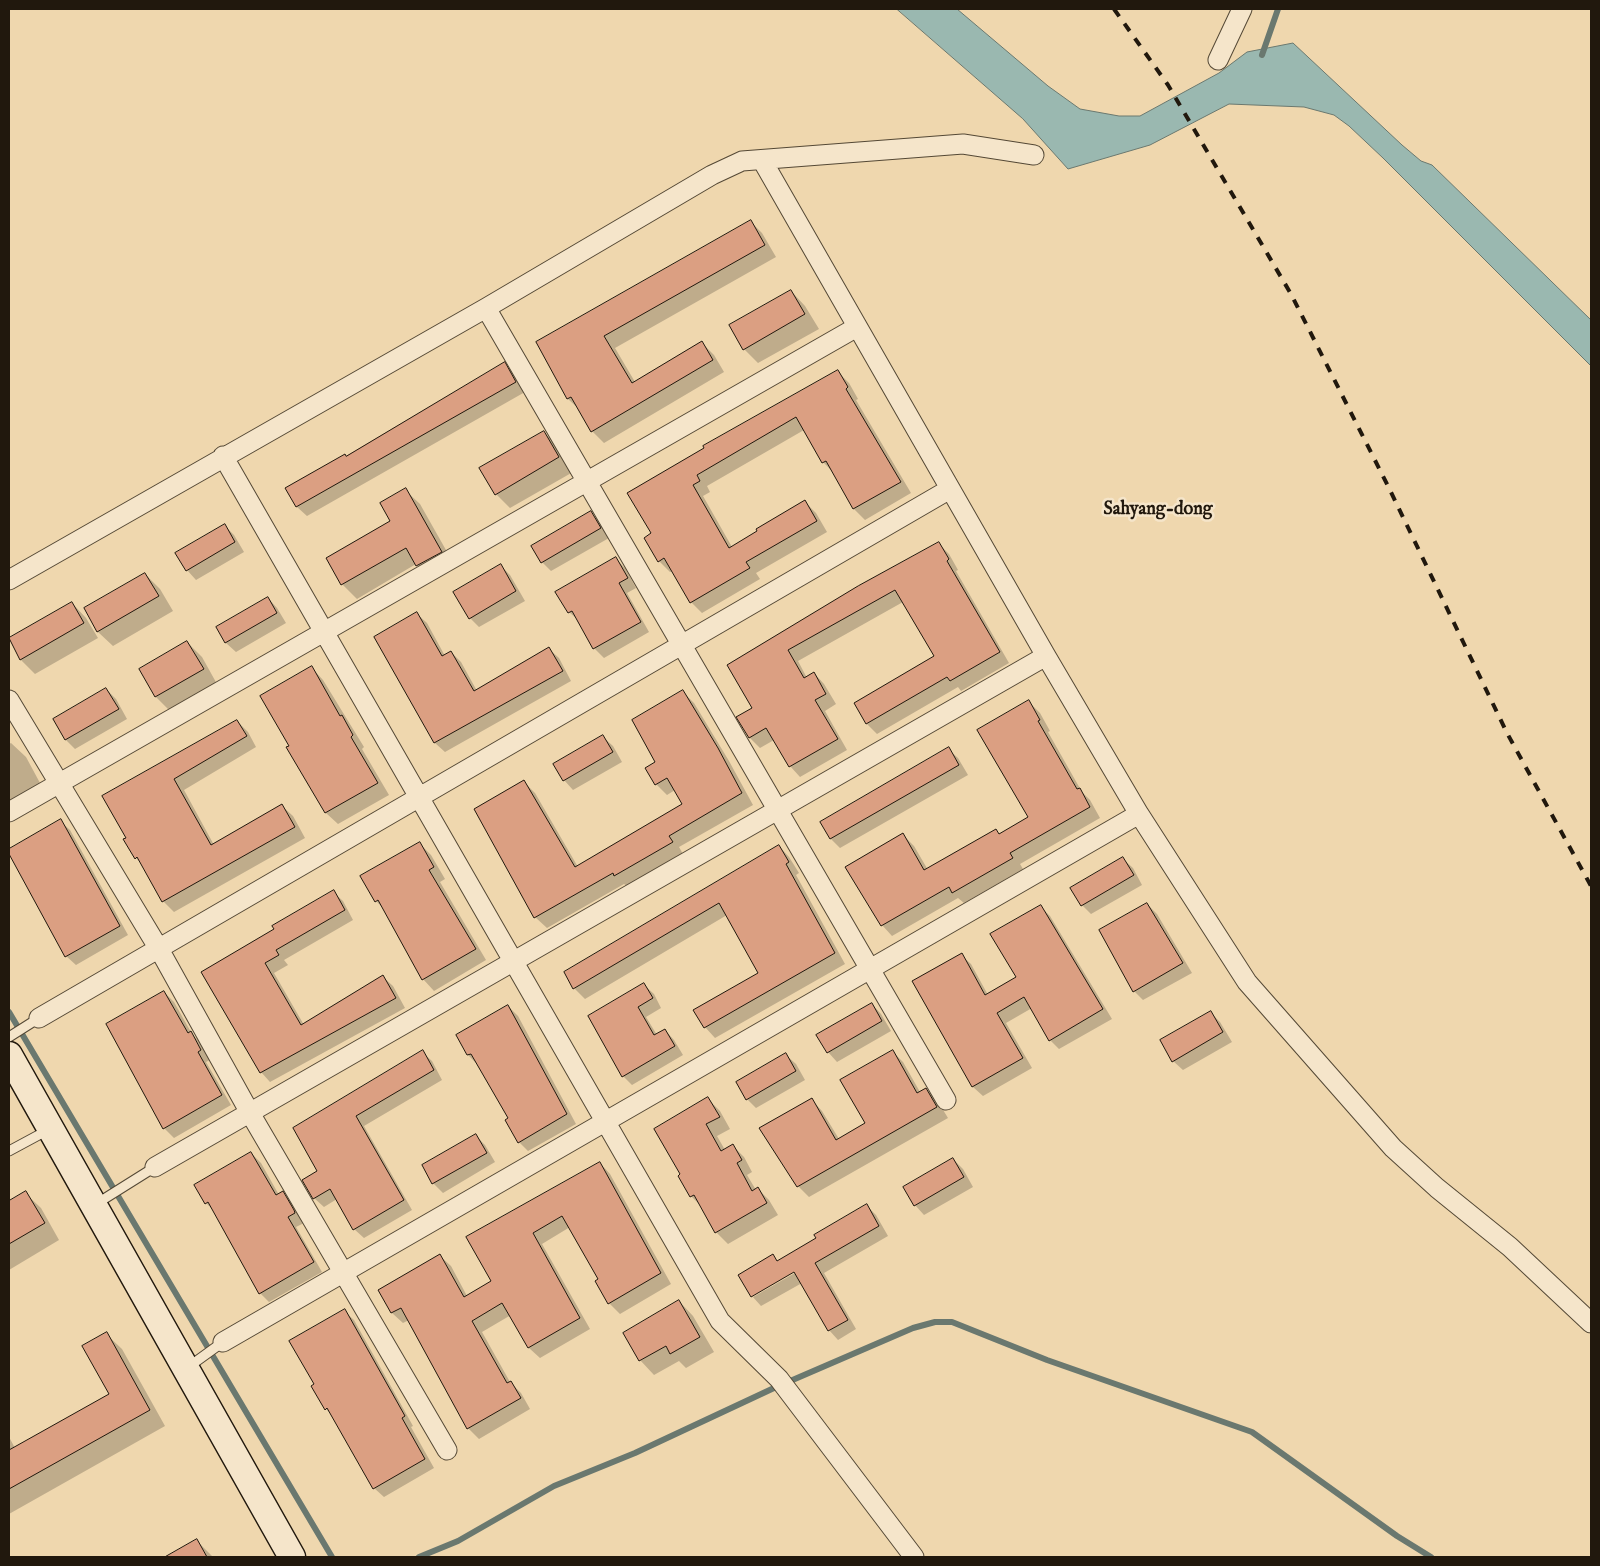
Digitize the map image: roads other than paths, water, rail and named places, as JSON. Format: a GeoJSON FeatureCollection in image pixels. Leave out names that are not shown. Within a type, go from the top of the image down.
{"type":"FeatureCollection","features":[{"type":"Feature","properties":{"kind":"street"},"geometry":{"type":"LineString","coordinates":[[1218,60],[1242,9]]}},
{"type":"Feature","properties":{"kind":"street"},"geometry":{"type":"LineString","coordinates":[[9,580],[223,456],[486,308],[712,175],[742,161],[963,144],[1034,155]]}},
{"type":"Feature","properties":{"kind":"street"},"geometry":{"type":"LineString","coordinates":[[762,160],[1046,656],[1139,814],[1247,982],[1393,1148],[1437,1188],[1510,1247],[1591,1323]]}},
{"type":"Feature","properties":{"kind":"street"},"geometry":{"type":"LineString","coordinates":[[486,308],[946,1100]]}},
{"type":"Feature","properties":{"kind":"street"},"geometry":{"type":"LineString","coordinates":[[9,812],[857,327]]}},
{"type":"Feature","properties":{"kind":"street"},"geometry":{"type":"LineString","coordinates":[[223,456],[720,1321],[783,1386],[914,1557]]}},
{"type":"Feature","properties":{"kind":"street"},"geometry":{"type":"LineString","coordinates":[[35,1021],[950,489]]}},
{"type":"Feature","properties":{"kind":"street"},"geometry":{"type":"LineString","coordinates":[[155,1167],[1046,656]]}},
{"type":"Feature","properties":{"kind":"street"},"geometry":{"type":"LineString","coordinates":[[9,700],[158,949],[250,1113],[447,1450]]}},
{"type":"Feature","properties":{"kind":"street"},"geometry":{"type":"LineString","coordinates":[[220,1345],[1139,814]]}},
{"type":"Feature","properties":{"kind":"street"},"geometry":{"type":"LineString","coordinates":[[11,1042],[51,1129],[102,1200],[292,1557]]}},
{"type":"Feature","properties":{"kind":"lane"},"geometry":{"type":"LineString","coordinates":[[11,1042],[35,1021]]}},
{"type":"Feature","properties":{"kind":"lane"},"geometry":{"type":"LineString","coordinates":[[9,1151],[51,1129]]}},
{"type":"Feature","properties":{"kind":"lane"},"geometry":{"type":"LineString","coordinates":[[102,1200],[155,1167]]}},
{"type":"Feature","properties":{"kind":"lane"},"geometry":{"type":"LineString","coordinates":[[191,1365],[220,1345]]}},
{"type":"Feature","properties":{"kind":"water"},"geometry":{"type":"Polygon","coordinates":[[[897,9],[957,9],[1048,86],[1080,109],[1119,116],[1140,116],[1219,73],[1247,52],[1293,43],[1402,145],[1421,161],[1432,165],[1591,320],[1591,366],[1383,158],[1349,126],[1334,115],[1304,107],[1229,104],[1150,145],[1068,169],[1023,119],[897,9]]]}},
{"type":"Feature","properties":{"kind":"waterway"},"geometry":{"type":"LineString","coordinates":[[1262,55],[1278,9]]}},
{"type":"Feature","properties":{"kind":"waterway"},"geometry":{"type":"LineString","coordinates":[[9,1012],[332,1557]]}},
{"type":"Feature","properties":{"kind":"waterway"},"geometry":{"type":"LineString","coordinates":[[419,1557],[458,1541],[554,1486],[635,1453],[774,1388],[913,1328],[935,1322],[952,1322],[1047,1360],[1252,1432],[1397,1536],[1431,1557]]}},
{"type":"Feature","properties":{"kind":"railway"},"geometry":{"type":"LineString","coordinates":[[1114,9],[1168,85],[1291,294],[1388,486],[1507,733],[1591,886]]}},
{"type":"Feature","properties":{"kind":"district","name":"Sahyang-dong"},"geometry":{"type":"Point","coordinates":[1158,510]}}]}
